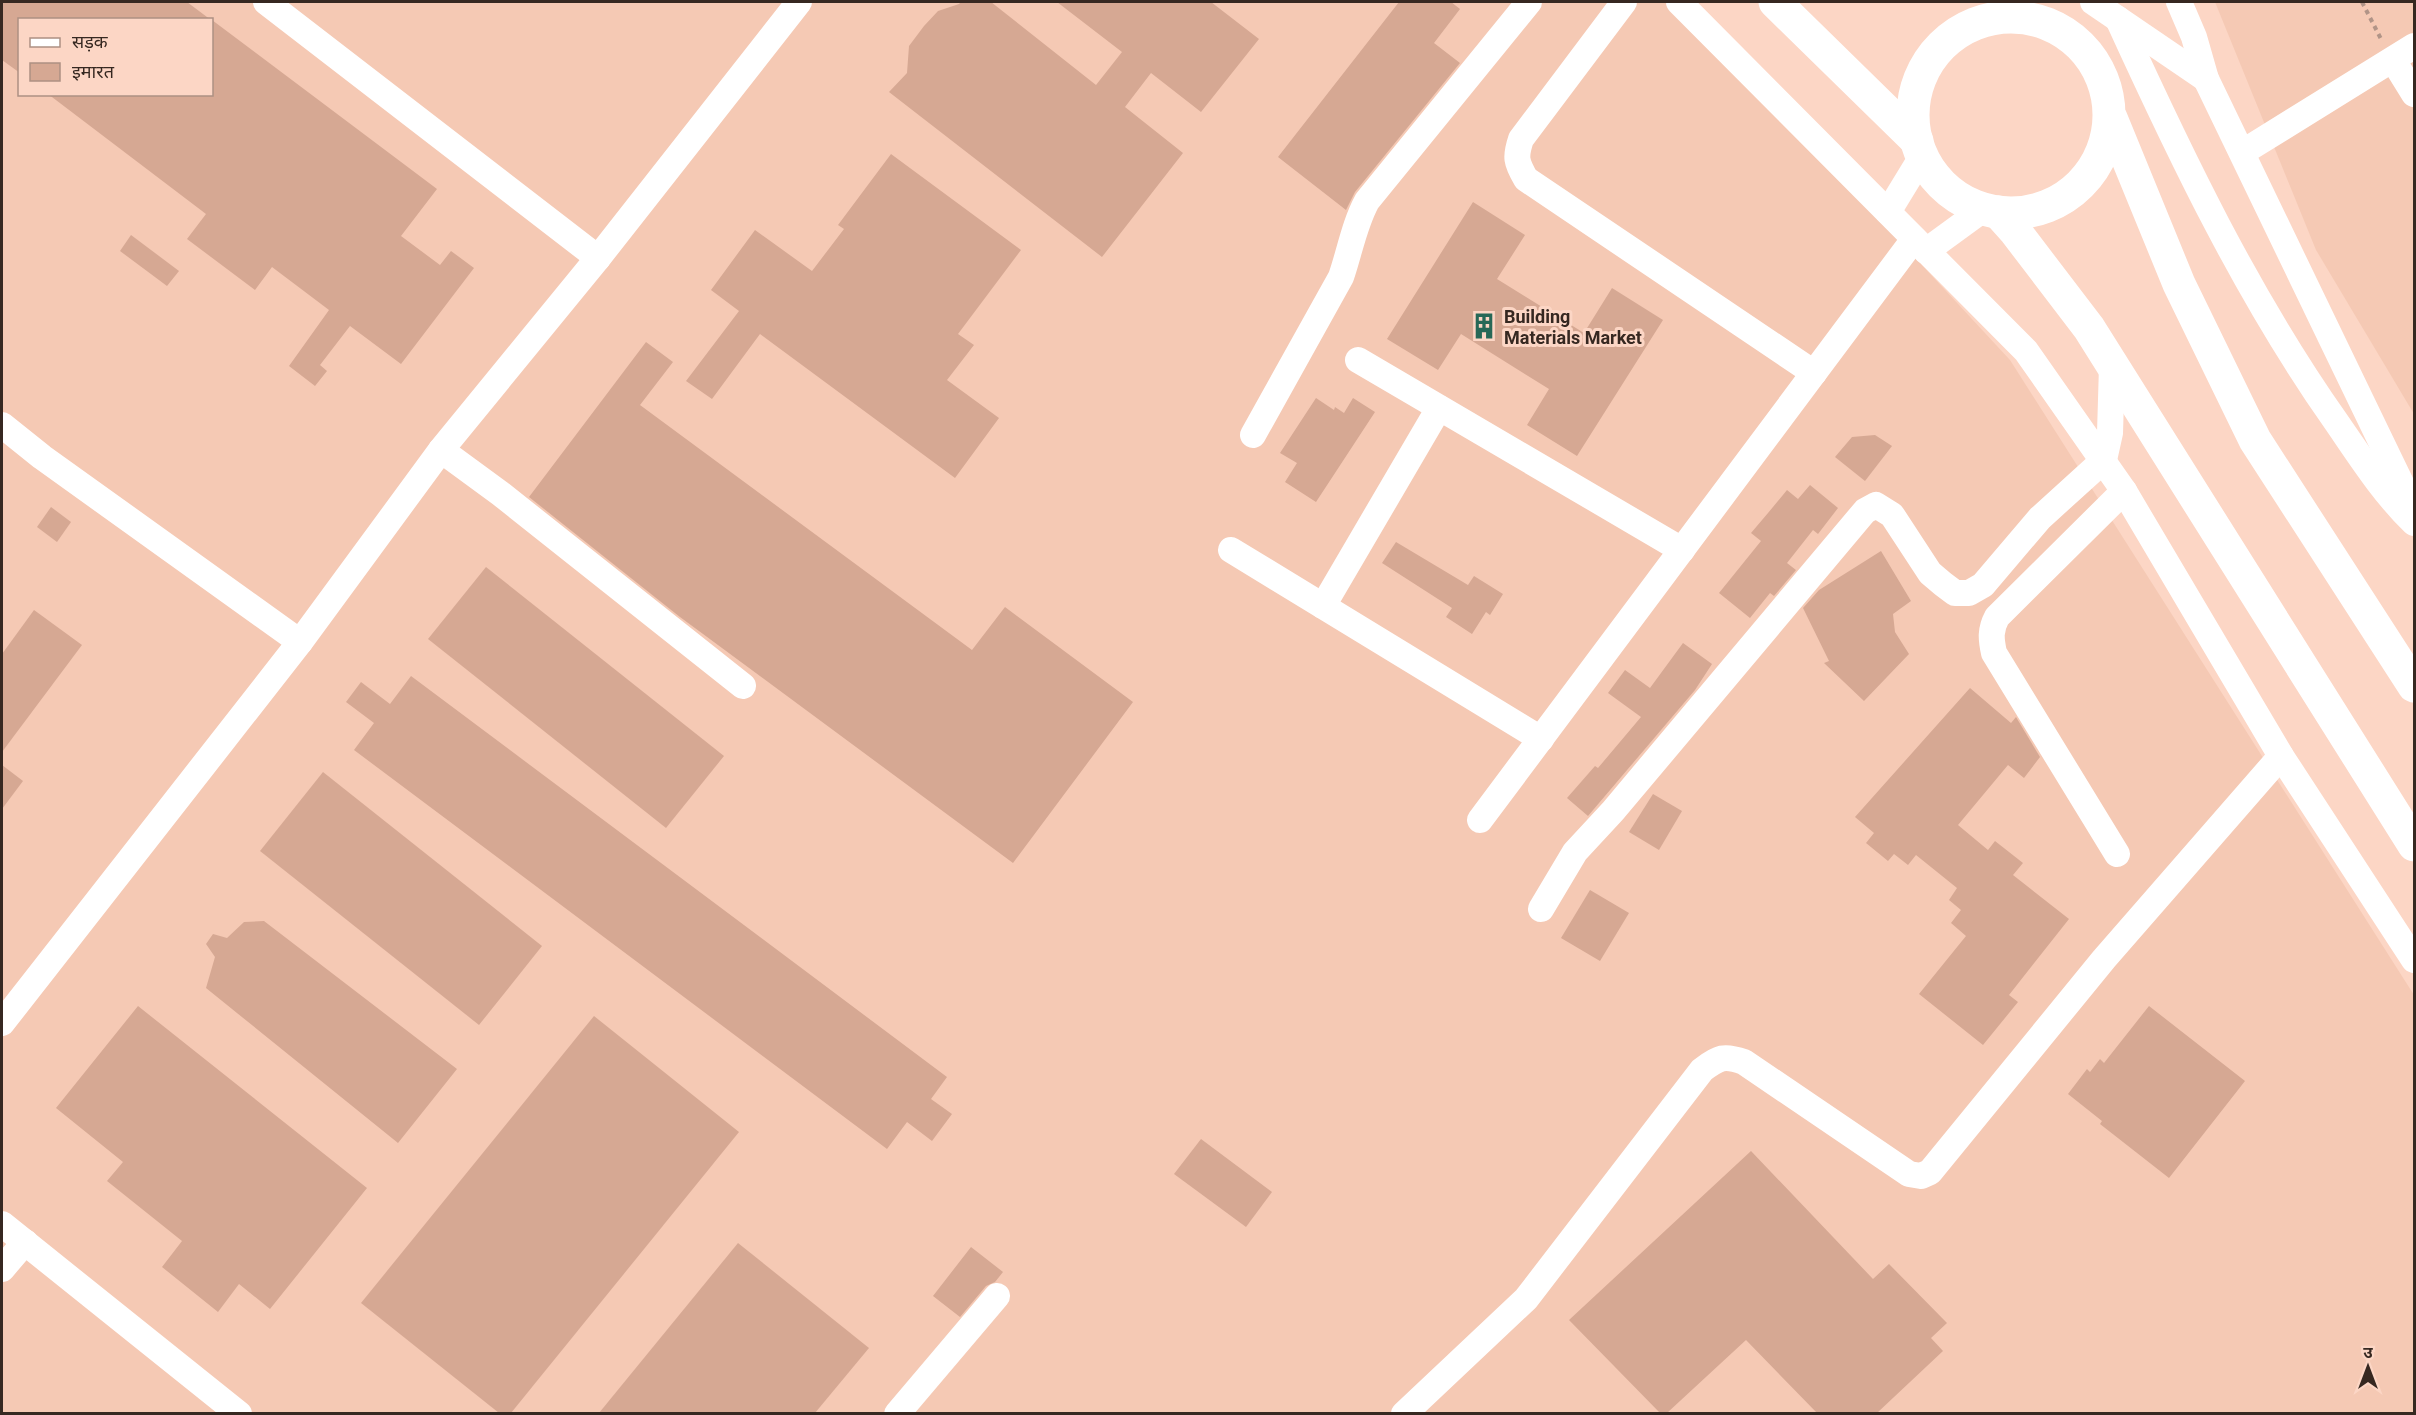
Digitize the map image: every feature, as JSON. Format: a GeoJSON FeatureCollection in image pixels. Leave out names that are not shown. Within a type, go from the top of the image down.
{"type":"FeatureCollection","features":[{"type":"Feature","properties":{"kind":"main road"},"geometry":{"type":"LineString","coordinates":[[1775,2],[1919,149],[1949,192],[1963,201],[1991,210],[2039,210],[2076,190],[2106,146],[2111,118],[2109,94],[2080,43],[2024,10],[1977,21],[1937,47],[1914,90],[1912,123],[1919,149]]}},
{"type":"Feature","properties":{"kind":"main road"},"geometry":{"type":"LineString","coordinates":[[2111,118],[2178,284],[2254,440],[2402,657],[2415,686]]}},
{"type":"Feature","properties":{"kind":"main road"},"geometry":{"type":"LineString","coordinates":[[1991,210],[2015,231],[2089,328],[2415,845]]}},
{"type":"Feature","properties":{"kind":"street"},"geometry":{"type":"LineString","coordinates":[[266,2],[598,258]]}},
{"type":"Feature","properties":{"kind":"street"},"geometry":{"type":"LineString","coordinates":[[2,1023],[300,642],[441,450],[598,258],[800,2]]}},
{"type":"Feature","properties":{"kind":"street"},"geometry":{"type":"LineString","coordinates":[[1253,435],[1341,277],[1357,220],[1367,201],[1529,2]]}},
{"type":"Feature","properties":{"kind":"street"},"geometry":{"type":"LineString","coordinates":[[1624,2],[1521,139],[1516,154],[1519,166],[1526,179],[1814,373]]}},
{"type":"Feature","properties":{"kind":"street"},"geometry":{"type":"LineString","coordinates":[[1679,2],[2026,351],[2124,491],[2281,756],[2415,960]]}},
{"type":"Feature","properties":{"kind":"street"},"geometry":{"type":"LineString","coordinates":[[2092,2],[2206,79]]}},
{"type":"Feature","properties":{"kind":"street"},"geometry":{"type":"LineString","coordinates":[[2179,2],[2194,38],[2206,79],[2415,510]]}},
{"type":"Feature","properties":{"kind":"street"},"geometry":{"type":"LineString","coordinates":[[2118,19],[2181,156],[2244,278],[2321,401],[2394,504],[2415,523]]}},
{"type":"Feature","properties":{"kind":"street"},"geometry":{"type":"LineString","coordinates":[[2243,152],[2415,46]]}},
{"type":"Feature","properties":{"kind":"street"},"geometry":{"type":"LineString","coordinates":[[2393,60],[2415,94]]}},
{"type":"Feature","properties":{"kind":"street"},"geometry":{"type":"LineString","coordinates":[[1888,212],[1919,149]]}},
{"type":"Feature","properties":{"kind":"street"},"geometry":{"type":"LineString","coordinates":[[1480,820],[1814,373],[1920,245],[1991,210]]}},
{"type":"Feature","properties":{"kind":"street"},"geometry":{"type":"LineString","coordinates":[[1358,360],[1682,550]]}},
{"type":"Feature","properties":{"kind":"street"},"geometry":{"type":"LineString","coordinates":[[1541,909],[1575,852],[1613,811],[1865,511],[1876,505],[1892,515],[1930,573],[1955,592],[1969,593],[1983,585],[2040,518],[2104,460],[2110,433],[2112,366]]}},
{"type":"Feature","properties":{"kind":"street"},"geometry":{"type":"LineString","coordinates":[[1323,606],[1439,408]]}},
{"type":"Feature","properties":{"kind":"street"},"geometry":{"type":"LineString","coordinates":[[2,425],[42,457],[300,642]]}},
{"type":"Feature","properties":{"kind":"street"},"geometry":{"type":"LineString","coordinates":[[441,450],[501,494],[743,686]]}},
{"type":"Feature","properties":{"kind":"street"},"geometry":{"type":"LineString","coordinates":[[2117,854],[1994,653],[1991,639],[1992,627],[1997,617],[2124,491]]}},
{"type":"Feature","properties":{"kind":"street"},"geometry":{"type":"LineString","coordinates":[[1232,550],[1541,739]]}},
{"type":"Feature","properties":{"kind":"street"},"geometry":{"type":"LineString","coordinates":[[1404,1413],[1526,1299],[1702,1070],[1716,1059],[1729,1057],[1744,1062],[1909,1174],[1921,1176],[1930,1172],[2104,959],[2281,756]]}},
{"type":"Feature","properties":{"kind":"street"},"geometry":{"type":"LineString","coordinates":[[2,1224],[239,1413]]}},
{"type":"Feature","properties":{"kind":"street"},"geometry":{"type":"LineString","coordinates":[[2,1269],[25,1242]]}},
{"type":"Feature","properties":{"kind":"street"},"geometry":{"type":"LineString","coordinates":[[897,1413],[997,1296]]}},
{"type":"Feature","properties":{"kind":"path"},"geometry":{"type":"LineString","coordinates":[[2362,2],[2393,60]]}},
{"type":"Feature","properties":{"kind":"shaded area"},"geometry":{"type":"Polygon","coordinates":[[[2,2],[1678,2],[2010,360],[2414,995],[2414,1413],[2,1414],[2,2]]]}},
{"type":"Feature","properties":{"kind":"shaded area"},"geometry":{"type":"Polygon","coordinates":[[[2215,2],[2414,2],[2414,414],[2316,250],[2215,2]]]}},
{"type":"Feature","properties":{"kind":"building"},"geometry":{"type":"Polygon","coordinates":[[[2,2],[187,2],[208,18],[18,18],[18,72],[2,60],[2,2]]]}},
{"type":"Feature","properties":{"kind":"building"},"geometry":{"type":"Polygon","coordinates":[[[961,2],[991,2],[1096,85],[1122,52],[1057,2],[1211,2],[1259,39],[1201,112],[1151,73],[1125,107],[1183,153],[1102,257],[889,92],[907,73],[909,46],[924,26],[938,11],[961,2]]]}},
{"type":"Feature","properties":{"kind":"building"},"geometry":{"type":"Polygon","coordinates":[[[1399,2],[1451,2],[1460,9],[1434,43],[1460,63],[1355,192],[1346,210],[1278,157],[1399,2]]]}},
{"type":"Feature","properties":{"kind":"building"},"geometry":{"type":"Polygon","coordinates":[[[213,21],[437,189],[401,236],[440,265],[451,251],[474,268],[401,364],[350,326],[320,365],[327,371],[315,386],[289,366],[329,310],[272,267],[255,290],[187,239],[206,214],[51,96],[213,96],[213,21]]]}},
{"type":"Feature","properties":{"kind":"building"},"geometry":{"type":"Polygon","coordinates":[[[891,154],[1021,250],[958,334],[974,345],[947,380],[999,418],[955,478],[760,334],[712,399],[686,381],[739,311],[711,290],[755,230],[812,271],[844,229],[838,225],[891,154]]]}},
{"type":"Feature","properties":{"kind":"building","name":"Building Materials Market"},"geometry":{"type":"Polygon","coordinates":[[[1473,202],[1525,235],[1497,279],[1584,333],[1612,288],[1663,320],[1577,456],[1527,425],[1549,389],[1461,334],[1438,370],[1387,339],[1473,202]]]}},
{"type":"Feature","properties":{"kind":"building"},"geometry":{"type":"Polygon","coordinates":[[[131,235],[179,271],[167,286],[120,251],[131,235]]]}},
{"type":"Feature","properties":{"kind":"building"},"geometry":{"type":"Polygon","coordinates":[[[646,342],[673,362],[640,405],[972,650],[1005,607],[1133,702],[1013,863],[680,617],[529,497],[646,342]]]}},
{"type":"Feature","properties":{"kind":"building"},"geometry":{"type":"Polygon","coordinates":[[[1316,398],[1334,410],[1335,407],[1344,413],[1353,398],[1375,412],[1316,502],[1285,482],[1297,463],[1280,453],[1316,398]]]}},
{"type":"Feature","properties":{"kind":"building"},"geometry":{"type":"Polygon","coordinates":[[[1875,435],[1892,446],[1865,481],[1835,457],[1852,437],[1875,435]]]}},
{"type":"Feature","properties":{"kind":"building"},"geometry":{"type":"Polygon","coordinates":[[[1810,485],[1838,508],[1818,534],[1813,530],[1787,563],[1796,570],[1774,596],[1770,593],[1750,618],[1719,593],[1761,541],[1751,533],[1787,490],[1798,499],[1810,485]]]}},
{"type":"Feature","properties":{"kind":"building"},"geometry":{"type":"Polygon","coordinates":[[[51,507],[71,522],[57,542],[37,527],[51,507]]]}},
{"type":"Feature","properties":{"kind":"building"},"geometry":{"type":"Polygon","coordinates":[[[1396,542],[1468,585],[1474,576],[1503,594],[1490,615],[1486,612],[1472,634],[1446,617],[1452,608],[1382,563],[1396,542]]]}},
{"type":"Feature","properties":{"kind":"building"},"geometry":{"type":"Polygon","coordinates":[[[1881,551],[1911,601],[1893,614],[1895,632],[1909,654],[1864,701],[1824,663],[1829,661],[1803,608],[1819,590],[1881,551]]]}},
{"type":"Feature","properties":{"kind":"building"},"geometry":{"type":"Polygon","coordinates":[[[486,567],[724,756],[666,828],[428,639],[486,567]]]}},
{"type":"Feature","properties":{"kind":"building"},"geometry":{"type":"Polygon","coordinates":[[[34,610],[82,645],[2,752],[2,654],[34,610]]]}},
{"type":"Feature","properties":{"kind":"building"},"geometry":{"type":"Polygon","coordinates":[[[1683,643],[1712,664],[1695,690],[1588,816],[1567,798],[1595,766],[1598,768],[1641,717],[1608,693],[1625,670],[1650,688],[1683,643]]]}},
{"type":"Feature","properties":{"kind":"building"},"geometry":{"type":"Polygon","coordinates":[[[411,676],[947,1077],[931,1099],[952,1114],[932,1141],[907,1122],[887,1149],[354,750],[374,723],[346,702],[361,682],[390,704],[411,676]]]}},
{"type":"Feature","properties":{"kind":"building"},"geometry":{"type":"Polygon","coordinates":[[[1970,688],[2011,723],[2016,717],[2040,757],[2024,778],[2008,765],[1958,825],[1988,850],[1995,841],[2023,863],[2013,875],[2069,919],[2009,995],[2018,1002],[1983,1045],[1919,994],[1966,936],[1951,923],[1961,910],[1949,900],[1957,888],[1916,855],[1908,865],[1894,854],[1888,861],[1866,843],[1874,833],[1855,817],[1970,688]]]}},
{"type":"Feature","properties":{"kind":"building"},"geometry":{"type":"Polygon","coordinates":[[[2,765],[23,781],[2,809],[2,765]]]}},
{"type":"Feature","properties":{"kind":"building"},"geometry":{"type":"Polygon","coordinates":[[[323,772],[542,946],[479,1025],[260,851],[323,772]]]}},
{"type":"Feature","properties":{"kind":"building"},"geometry":{"type":"Polygon","coordinates":[[[1653,794],[1682,811],[1659,850],[1629,832],[1653,794]]]}},
{"type":"Feature","properties":{"kind":"building"},"geometry":{"type":"Polygon","coordinates":[[[1590,890],[1629,913],[1600,961],[1561,938],[1590,890]]]}},
{"type":"Feature","properties":{"kind":"building"},"geometry":{"type":"Polygon","coordinates":[[[264,921],[457,1069],[398,1143],[206,988],[215,957],[206,944],[213,934],[227,938],[244,922],[264,921]]]}},
{"type":"Feature","properties":{"kind":"building"},"geometry":{"type":"Polygon","coordinates":[[[138,1006],[367,1188],[270,1309],[239,1284],[218,1312],[162,1267],[182,1241],[107,1181],[123,1162],[56,1108],[138,1006]]]}},
{"type":"Feature","properties":{"kind":"building"},"geometry":{"type":"Polygon","coordinates":[[[2149,1006],[2245,1081],[2169,1178],[2100,1124],[2102,1121],[2068,1094],[2087,1069],[2090,1072],[2100,1059],[2104,1063],[2149,1006]]]}},
{"type":"Feature","properties":{"kind":"building"},"geometry":{"type":"Polygon","coordinates":[[[594,1016],[739,1132],[511,1413],[499,1413],[361,1303],[594,1016]]]}},
{"type":"Feature","properties":{"kind":"building"},"geometry":{"type":"Polygon","coordinates":[[[1201,1139],[1272,1192],[1246,1227],[1174,1174],[1201,1139]]]}},
{"type":"Feature","properties":{"kind":"building"},"geometry":{"type":"Polygon","coordinates":[[[1751,1151],[1873,1279],[1889,1264],[1947,1323],[1931,1338],[1943,1351],[1877,1413],[1817,1413],[1746,1340],[1667,1413],[1660,1413],[1569,1320],[1751,1151]]]}},
{"type":"Feature","properties":{"kind":"building"},"geometry":{"type":"Polygon","coordinates":[[[738,1243],[869,1348],[815,1413],[599,1413],[738,1243]]]}},
{"type":"Feature","properties":{"kind":"building"},"geometry":{"type":"Polygon","coordinates":[[[971,1247],[1003,1272],[995,1282],[986,1286],[960,1317],[933,1296],[971,1247]]]}},
{"type":"Feature","properties":{"kind":"place","name":"Building Materials Market"},"geometry":{"type":"Point","coordinates":[1484,326]}}]}
